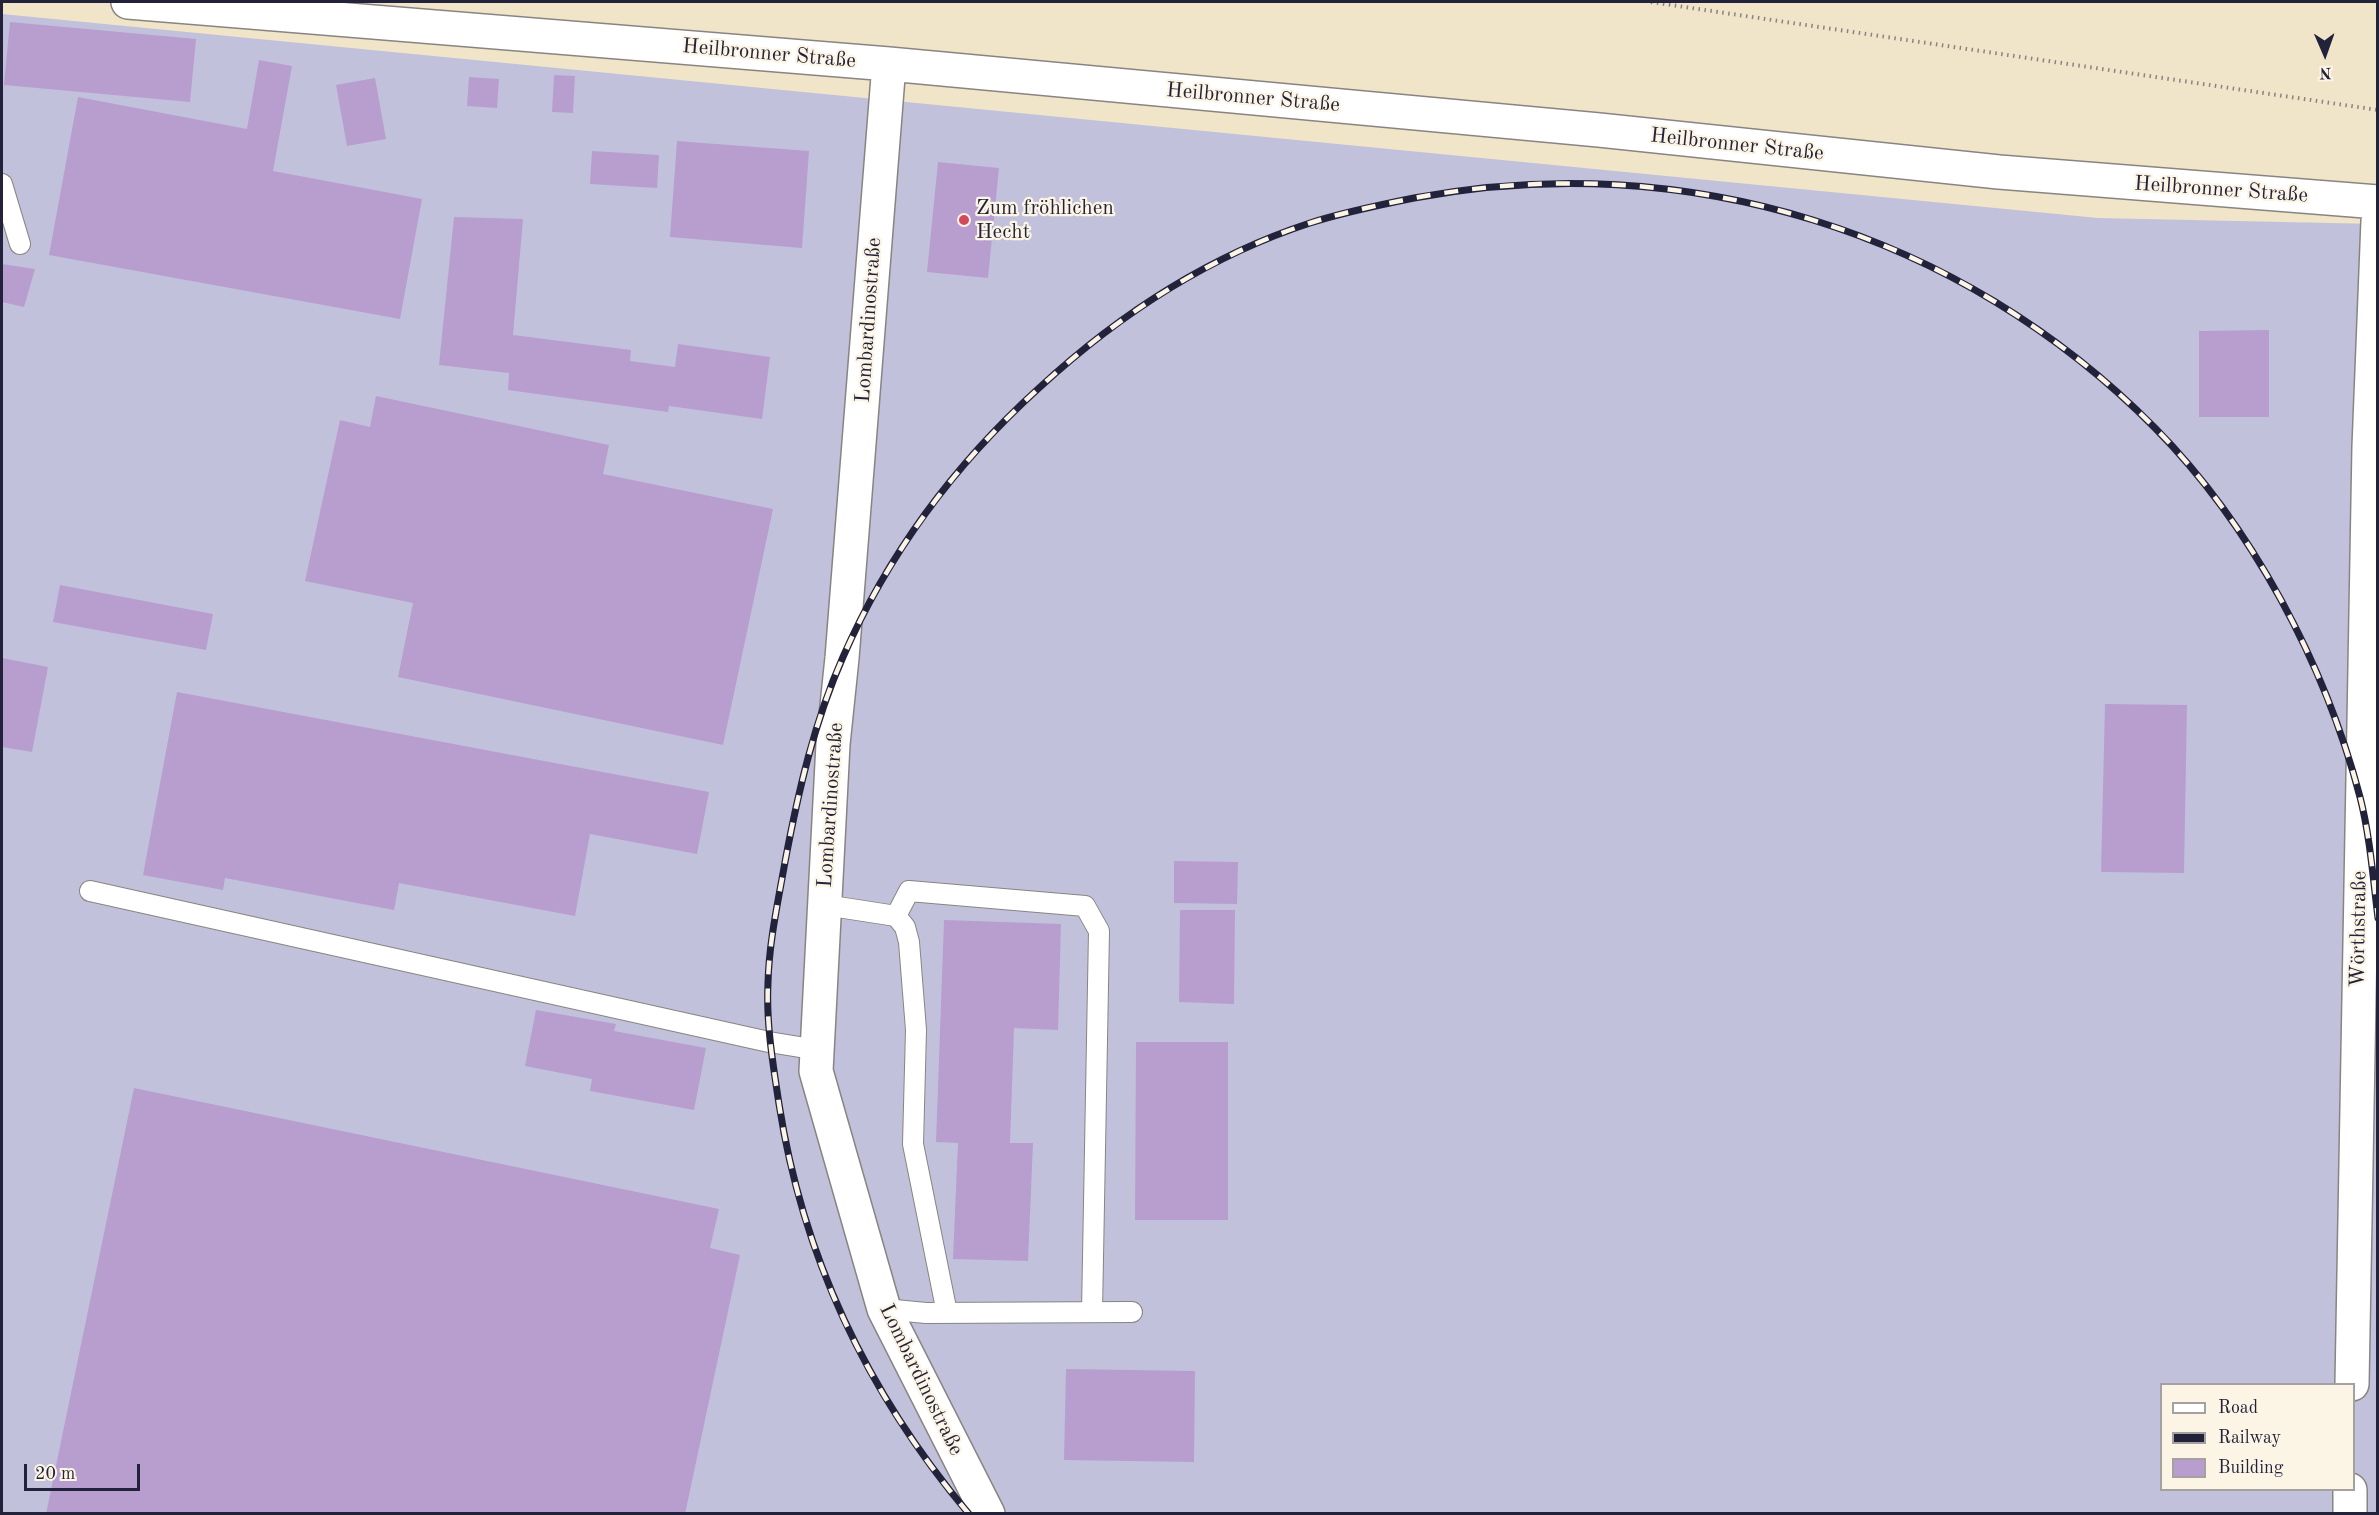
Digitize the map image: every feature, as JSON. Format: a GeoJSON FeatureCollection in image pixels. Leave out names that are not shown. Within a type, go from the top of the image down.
{"type":"FeatureCollection","features":[{"type":"Feature","properties":{"kind":"street","name":"Heilbronner Straße"},"geometry":{"type":"LineString","coordinates":[[128,2],[889,64],[1599,130],[1999,172],[2378,202]]}},
{"type":"Feature","properties":{"kind":"street","name":"Lombardinostraße"},"geometry":{"type":"LineString","coordinates":[[889,64],[843,646],[833,744],[816,1071],[884,1309],[988,1514]]}},
{"type":"Feature","properties":{"kind":"street","name":"Wörthstraße"},"geometry":{"type":"LineString","coordinates":[[2352,1383],[2368,483],[2378,221]]}},
{"type":"Feature","properties":{"kind":"street"},"geometry":{"type":"LineString","coordinates":[[2350,1491],[2350,1514]]}},
{"type":"Feature","properties":{"kind":"lane"},"geometry":{"type":"LineString","coordinates":[[2,184],[20,244]]}},
{"type":"Feature","properties":{"kind":"lane"},"geometry":{"type":"LineString","coordinates":[[90,891],[770,1042],[818,1050]]}},
{"type":"Feature","properties":{"kind":"lane"},"geometry":{"type":"LineString","coordinates":[[896,916],[909,891],[1085,906],[1099,931],[1092,1312]]}},
{"type":"Feature","properties":{"kind":"lane"},"geometry":{"type":"LineString","coordinates":[[825,905],[896,916],[905,927],[909,942],[916,1030],[913,1144],[947,1313]]}},
{"type":"Feature","properties":{"kind":"lane"},"geometry":{"type":"LineString","coordinates":[[884,1309],[947,1313],[1132,1312]]}},
{"type":"Feature","properties":{"kind":"path"},"geometry":{"type":"LineString","coordinates":[[1651,2],[2378,110]]}},
{"type":"Feature","properties":{"kind":"shaded area"},"geometry":{"type":"Polygon","coordinates":[[[2,14],[2098,218],[2377,224],[2377,1513],[2,1513],[2,14]]]}},
{"type":"Feature","properties":{"kind":"building"},"geometry":{"type":"Polygon","coordinates":[[[10,22],[196,39],[190,102],[4,85],[10,22]]]}},
{"type":"Feature","properties":{"kind":"building"},"geometry":{"type":"Polygon","coordinates":[[[259,60],[292,66],[273,171],[422,199],[400,319],[49,255],[78,97],[247,129],[259,60]]]}},
{"type":"Feature","properties":{"kind":"building"},"geometry":{"type":"Polygon","coordinates":[[[554,75],[575,76],[573,113],[552,112],[554,75]]]}},
{"type":"Feature","properties":{"kind":"building"},"geometry":{"type":"Polygon","coordinates":[[[469,77],[499,79],[497,108],[467,106],[469,77]]]}},
{"type":"Feature","properties":{"kind":"building"},"geometry":{"type":"Polygon","coordinates":[[[375,78],[386,139],[347,146],[336,85],[375,78]]]}},
{"type":"Feature","properties":{"kind":"building"},"geometry":{"type":"Polygon","coordinates":[[[677,141],[809,151],[802,248],[670,237],[677,141]]]}},
{"type":"Feature","properties":{"kind":"building"},"geometry":{"type":"Polygon","coordinates":[[[592,151],[659,155],[657,188],[590,184],[592,151]]]}},
{"type":"Feature","properties":{"kind":"building"},"geometry":{"type":"Polygon","coordinates":[[[938,162],[999,168],[988,278],[927,272],[938,162]]]}},
{"type":"Feature","properties":{"kind":"building"},"geometry":{"type":"Polygon","coordinates":[[[454,217],[523,219],[513,335],[631,350],[630,361],[675,367],[678,344],[770,357],[762,419],[669,406],[668,412],[508,390],[509,373],[439,365],[454,217]]]}},
{"type":"Feature","properties":{"kind":"building"},"geometry":{"type":"Polygon","coordinates":[[[2,264],[35,269],[24,307],[2,302],[2,264]]]}},
{"type":"Feature","properties":{"kind":"building"},"geometry":{"type":"Polygon","coordinates":[[[2269,330],[2269,417],[2199,417],[2199,331],[2269,330]]]}},
{"type":"Feature","properties":{"kind":"building"},"geometry":{"type":"Polygon","coordinates":[[[376,396],[609,445],[603,474],[773,509],[723,745],[398,677],[413,603],[305,581],[340,420],[370,427],[376,396]]]}},
{"type":"Feature","properties":{"kind":"building"},"geometry":{"type":"Polygon","coordinates":[[[60,585],[213,614],[206,650],[53,622],[60,585]]]}},
{"type":"Feature","properties":{"kind":"building"},"geometry":{"type":"Polygon","coordinates":[[[2,658],[48,667],[32,752],[2,747],[2,658]]]}},
{"type":"Feature","properties":{"kind":"building"},"geometry":{"type":"Polygon","coordinates":[[[177,692],[709,792],[697,854],[590,834],[575,916],[399,883],[394,910],[225,878],[223,890],[143,875],[177,692]]]}},
{"type":"Feature","properties":{"kind":"building"},"geometry":{"type":"Polygon","coordinates":[[[2105,704],[2187,705],[2184,873],[2101,872],[2105,704]]]}},
{"type":"Feature","properties":{"kind":"building"},"geometry":{"type":"Polygon","coordinates":[[[1174,861],[1238,862],[1237,904],[1174,903],[1174,861]]]}},
{"type":"Feature","properties":{"kind":"building"},"geometry":{"type":"Polygon","coordinates":[[[1180,910],[1235,910],[1234,1004],[1179,1002],[1180,910]]]}},
{"type":"Feature","properties":{"kind":"building"},"geometry":{"type":"Polygon","coordinates":[[[944,920],[1061,924],[1058,1030],[1014,1028],[1010,1143],[1033,1143],[1028,1261],[953,1259],[958,1143],[936,1142],[944,920]]]}},
{"type":"Feature","properties":{"kind":"building"},"geometry":{"type":"Polygon","coordinates":[[[536,1010],[616,1024],[614,1031],[706,1048],[694,1110],[590,1091],[592,1079],[525,1066],[536,1010]]]}},
{"type":"Feature","properties":{"kind":"building"},"geometry":{"type":"Polygon","coordinates":[[[1136,1042],[1228,1042],[1228,1220],[1135,1220],[1136,1042]]]}},
{"type":"Feature","properties":{"kind":"building"},"geometry":{"type":"Polygon","coordinates":[[[134,1088],[719,1209],[710,1248],[740,1255],[685,1514],[46,1514],[134,1088]]]}},
{"type":"Feature","properties":{"kind":"building"},"geometry":{"type":"Polygon","coordinates":[[[1066,1369],[1195,1371],[1194,1462],[1064,1460],[1066,1369]]]}},
{"type":"Feature","properties":{"kind":"railway"},"geometry":{"type":"LineString","coordinates":[[969,1514],[900,1421],[845,1322],[823,1270],[805,1217],[790,1161],[771,1044],[768,983],[774,922],[801,784],[815,732],[833,682],[861,619],[903,546],[952,479],[980,447],[1039,388],[1100,336],[1132,313],[1200,271],[1273,237],[1336,215],[1414,198],[1516,185],[1617,185],[1716,196],[1813,220],[1906,255],[1995,302],[2078,359],[2155,428],[2223,508],[2253,553],[2281,599],[2305,648],[2327,697],[2345,747],[2360,797],[2366,827],[2378,918]]}},
{"type":"Feature","properties":{"kind":"place","name":"Zum fröhlichen Hecht"},"geometry":{"type":"Point","coordinates":[964,220]}}]}
